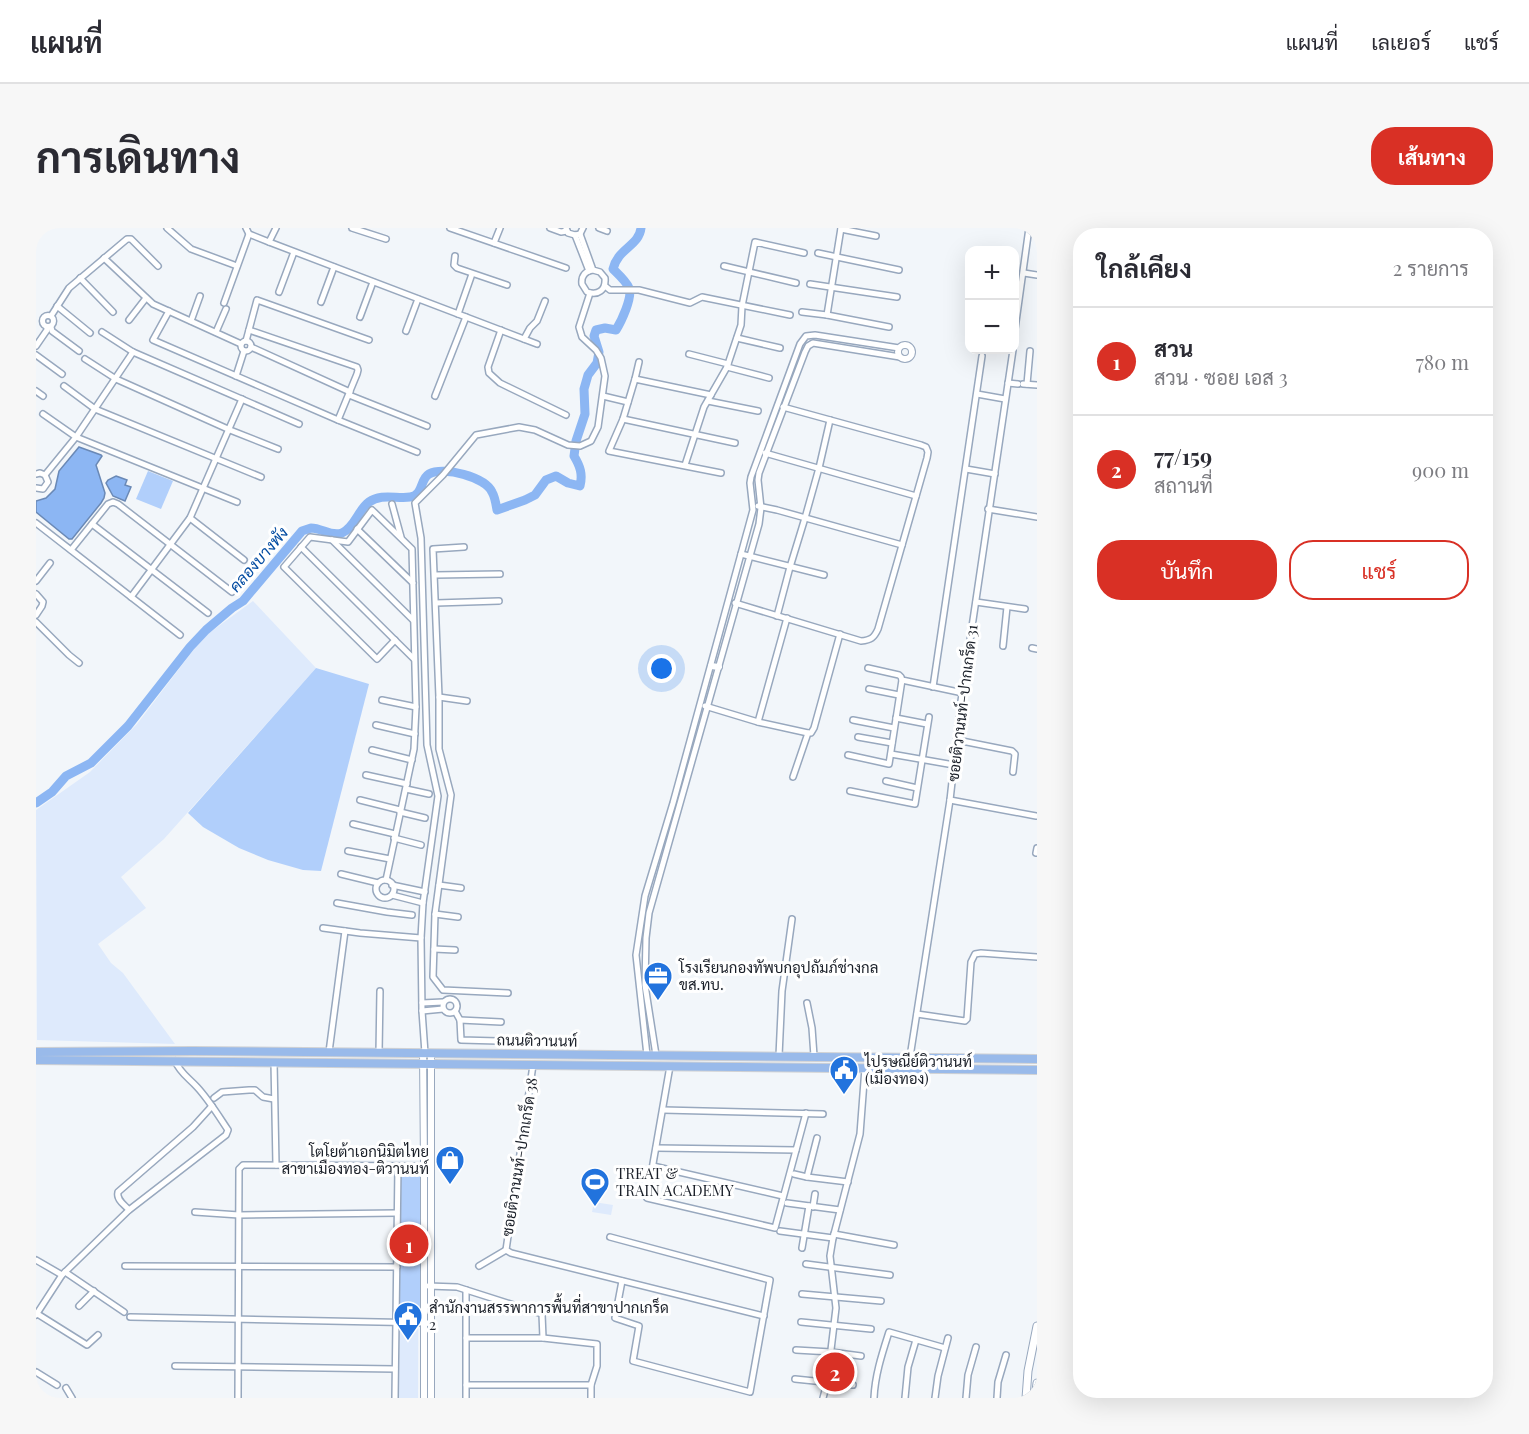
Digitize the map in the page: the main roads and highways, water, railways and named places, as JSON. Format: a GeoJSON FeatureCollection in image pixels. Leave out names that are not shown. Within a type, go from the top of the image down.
{"type":"FeatureCollection","features":[{"type":"Feature","properties":{"kind":"main road","name":"ถนนติวานนท์"},"geometry":{"type":"LineString","coordinates":[[36,1060],[193,1051],[1037,1059]]}},
{"type":"Feature","properties":{"kind":"main road","name":"ถนนติวานนท์"},"geometry":{"type":"LineString","coordinates":[[36,1052],[175,1062],[1037,1070]]}},
{"type":"Feature","properties":{"kind":"main road"},"geometry":{"type":"LineString","coordinates":[[654,1055],[658,1066]]}},
{"type":"Feature","properties":{"kind":"main road"},"geometry":{"type":"LineString","coordinates":[[909,1069],[910,1057]]}},
{"type":"Feature","properties":{"kind":"main road"},"geometry":{"type":"LineString","coordinates":[[1026,1398],[1028,1371],[1037,1326]]}},
{"type":"Feature","properties":{"kind":"main road"},"geometry":{"type":"LineString","coordinates":[[1035,1398],[1037,1383]]}},
{"type":"Feature","properties":{"kind":"waterway","name":"คลองบางพัง"},"geometry":{"type":"LineString","coordinates":[[36,803],[52,792],[66,776],[91,763],[128,726],[190,647],[206,630],[243,601],[302,531],[311,528],[334,534],[342,533],[350,527],[369,502],[384,497],[414,496],[426,476],[436,472],[464,474],[481,482],[492,492],[497,510],[535,495],[546,480],[556,476],[568,483],[580,486],[580,470],[574,456],[576,441],[585,414],[584,389],[588,375],[597,363],[599,352],[594,336],[596,330],[605,328],[616,330],[623,316],[630,292],[624,280],[613,269],[619,256],[636,239],[641,228]]}},
{"type":"Feature","properties":{"kind":"place","name":"โรงเรียนกองทัพบกอุปถัมภ์ช่างกล ขส.ทบ."},"geometry":{"type":"Point","coordinates":[658,1002]}},
{"type":"Feature","properties":{"kind":"place","name":"ไปรษณีย์ติวานนท์ (เมืองทอง)"},"geometry":{"type":"Point","coordinates":[844,1096]}},
{"type":"Feature","properties":{"kind":"place","name":"โตโยต้าเอกนิมิตไทย สาขาเมืองทอง-ติวานนท์"},"geometry":{"type":"Point","coordinates":[450,1186]}},
{"type":"Feature","properties":{"kind":"place","name":"TREAT & TRAIN ACADEMY"},"geometry":{"type":"Point","coordinates":[595,1208]}},
{"type":"Feature","properties":{"kind":"place","name":"สวน"},"geometry":{"type":"Point","coordinates":[409,1244]}},
{"type":"Feature","properties":{"kind":"place","name":"สำนักงานสรรพาการพื้นที่สาขาปากเกร็ด 2"},"geometry":{"type":"Point","coordinates":[408,1342]}},
{"type":"Feature","properties":{"kind":"place","name":"77/159"},"geometry":{"type":"Point","coordinates":[835,1372]}}]}
